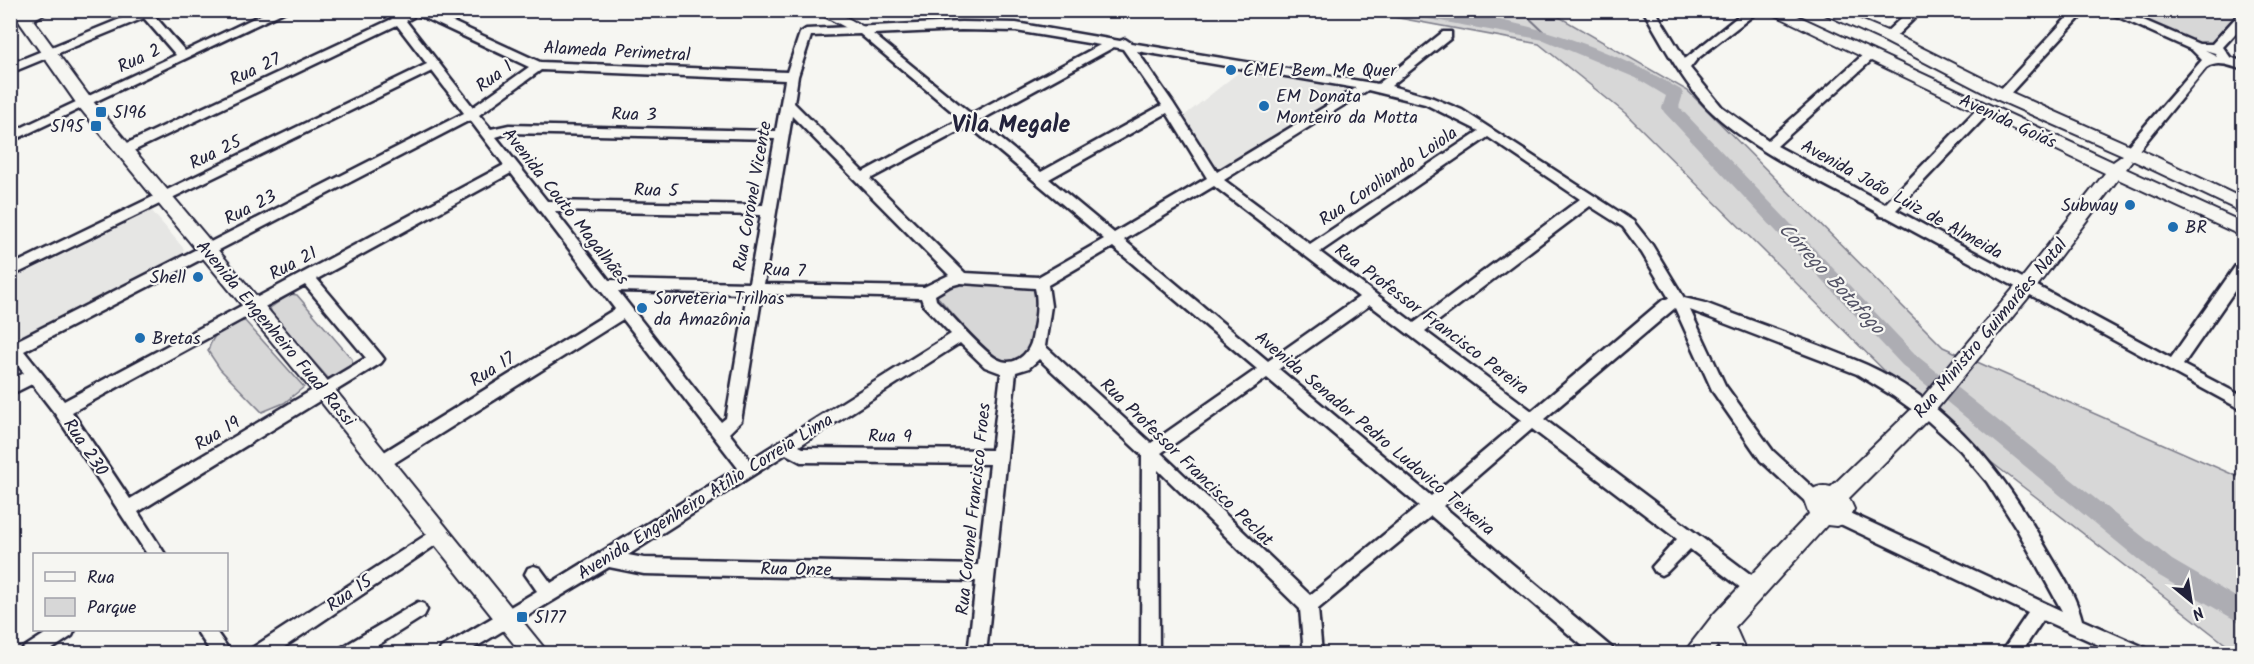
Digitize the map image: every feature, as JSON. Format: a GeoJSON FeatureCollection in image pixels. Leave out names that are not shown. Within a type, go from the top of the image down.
{"type":"FeatureCollection","features":[{"type":"Feature","properties":{"kind":"main road"},"geometry":{"type":"LineString","coordinates":[[820,10],[839,26],[863,31]]}},
{"type":"Feature","properties":{"kind":"main road","name":"Avenida Goiás"},"geometry":{"type":"LineString","coordinates":[[1772,10],[2244,231]]}},
{"type":"Feature","properties":{"kind":"main road","name":"Avenida Goiás"},"geometry":{"type":"LineString","coordinates":[[1823,10],[1888,37],[2002,95],[2130,152],[2244,207]]}},
{"type":"Feature","properties":{"kind":"main road","name":"Avenida Engenheiro Fuad Rassi"},"geometry":{"type":"LineString","coordinates":[[22,15],[85,103],[325,392],[537,654]]}},
{"type":"Feature","properties":{"kind":"main road","name":"Rua Ministro Guimarães Natal"},"geometry":{"type":"LineString","coordinates":[[1697,651],[1722,622],[1756,589],[1828,507],[1927,407],[2025,288],[2130,152]]}},
{"type":"Feature","properties":{"kind":"main road"},"geometry":{"type":"LineString","coordinates":[[1722,622],[1724,633],[1735,654]]}},
{"type":"Feature","properties":{"kind":"main road"},"geometry":{"type":"LineString","coordinates":[[1697,651],[1725,654]]}},
{"type":"Feature","properties":{"kind":"street"},"geometry":{"type":"LineString","coordinates":[[22,15],[45,10]]}},
{"type":"Feature","properties":{"kind":"street","name":"Rua 2"},"geometry":{"type":"LineString","coordinates":[[10,138],[184,57],[262,14],[282,10]]}},
{"type":"Feature","properties":{"kind":"street","name":"Avenida Couto Magalhães"},"geometry":{"type":"LineString","coordinates":[[391,10],[435,65],[470,115],[624,310],[648,351],[748,469]]}},
{"type":"Feature","properties":{"kind":"street"},"geometry":{"type":"LineString","coordinates":[[401,21],[416,10]]}},
{"type":"Feature","properties":{"kind":"street","name":"Alameda Perimetral"},"geometry":{"type":"LineString","coordinates":[[416,10],[538,66],[792,76]]}},
{"type":"Feature","properties":{"kind":"street","name":"Avenida João Luiz de Almeida"},"geometry":{"type":"LineString","coordinates":[[1649,10],[1717,110],[1768,147],[1885,213],[2244,405]]}},
{"type":"Feature","properties":{"kind":"street"},"geometry":{"type":"LineString","coordinates":[[1684,60],[1755,10]]}},
{"type":"Feature","properties":{"kind":"street"},"geometry":{"type":"LineString","coordinates":[[1888,37],[1917,10]]}},
{"type":"Feature","properties":{"kind":"street"},"geometry":{"type":"LineString","coordinates":[[2002,95],[2081,10]]}},
{"type":"Feature","properties":{"kind":"street"},"geometry":{"type":"LineString","coordinates":[[2109,10],[2211,56],[2243,66]]}},
{"type":"Feature","properties":{"kind":"street"},"geometry":{"type":"LineString","coordinates":[[10,69],[149,12],[184,57]]}},
{"type":"Feature","properties":{"kind":"street","name":"Rua Ministro Guimarães Natal"},"geometry":{"type":"LineString","coordinates":[[2130,152],[2244,15]]}},
{"type":"Feature","properties":{"kind":"street","name":"Rua 27"},"geometry":{"type":"LineString","coordinates":[[124,150],[401,21]]}},
{"type":"Feature","properties":{"kind":"street","name":"Rua Coronel Vicente"},"geometry":{"type":"LineString","coordinates":[[719,432],[733,422],[792,76],[806,33],[839,26]]}},
{"type":"Feature","properties":{"kind":"street"},"geometry":{"type":"LineString","coordinates":[[863,31],[961,26],[1016,27],[1119,42],[1381,88],[1429,101],[1457,112],[1628,224],[1647,249],[1679,302],[1726,397],[1767,456],[1828,507],[2040,610],[2140,654]]}},
{"type":"Feature","properties":{"kind":"street","name":"Avenida Senador Pedro Ludovico Teixeira"},"geometry":{"type":"LineString","coordinates":[[863,31],[972,120],[1606,654]]}},
{"type":"Feature","properties":{"kind":"street"},"geometry":{"type":"LineString","coordinates":[[1381,88],[1447,35]]}},
{"type":"Feature","properties":{"kind":"street"},"geometry":{"type":"LineString","coordinates":[[862,178],[1119,42]]}},
{"type":"Feature","properties":{"kind":"street","name":"Rua Professor Francisco Pereira"},"geometry":{"type":"LineString","coordinates":[[1119,42],[1169,106],[1215,180],[1756,589]]}},
{"type":"Feature","properties":{"kind":"street"},"geometry":{"type":"LineString","coordinates":[[1768,147],[1869,56]]}},
{"type":"Feature","properties":{"kind":"street","name":"Rua 25"},"geometry":{"type":"LineString","coordinates":[[10,272],[435,65]]}},
{"type":"Feature","properties":{"kind":"street","name":"Rua 1"},"geometry":{"type":"LineString","coordinates":[[470,115],[538,66]]}},
{"type":"Feature","properties":{"kind":"street"},"geometry":{"type":"LineString","coordinates":[[1040,283],[1044,290],[1044,303],[1037,348],[1021,365],[1009,369],[1000,369],[990,363],[929,302],[927,293],[946,281],[961,278],[1040,283],[1215,180],[1361,91],[1365,85]]}},
{"type":"Feature","properties":{"kind":"street"},"geometry":{"type":"LineString","coordinates":[[787,104],[961,278]]}},
{"type":"Feature","properties":{"kind":"street"},"geometry":{"type":"LineString","coordinates":[[1040,178],[1169,106]]}},
{"type":"Feature","properties":{"kind":"street"},"geometry":{"type":"LineString","coordinates":[[1885,213],[1984,110]]}},
{"type":"Feature","properties":{"kind":"street","name":"Rua 23"},"geometry":{"type":"LineString","coordinates":[[12,347],[208,251],[470,115]]}},
{"type":"Feature","properties":{"kind":"street","name":"Rua 3"},"geometry":{"type":"LineString","coordinates":[[486,135],[509,129],[782,135]]}},
{"type":"Feature","properties":{"kind":"street","name":"Rua Coroliando Loiola"},"geometry":{"type":"LineString","coordinates":[[1310,252],[1488,131]]}},
{"type":"Feature","properties":{"kind":"street","name":"Rua 21"},"geometry":{"type":"LineString","coordinates":[[62,411],[511,167]]}},
{"type":"Feature","properties":{"kind":"street"},"geometry":{"type":"LineString","coordinates":[[1414,331],[1591,198]]}},
{"type":"Feature","properties":{"kind":"street","name":"Rua 5"},"geometry":{"type":"LineString","coordinates":[[542,206],[769,210]]}},
{"type":"Feature","properties":{"kind":"street"},"geometry":{"type":"LineString","coordinates":[[2173,367],[2244,265]]}},
{"type":"Feature","properties":{"kind":"street","name":"Rua 19"},"geometry":{"type":"LineString","coordinates":[[128,508],[325,392],[376,359],[308,278]]}},
{"type":"Feature","properties":{"kind":"street","name":"Rua 7"},"geometry":{"type":"LineString","coordinates":[[604,285],[927,293]]}},
{"type":"Feature","properties":{"kind":"street"},"geometry":{"type":"LineString","coordinates":[[1150,654],[1150,452],[1370,297]]}},
{"type":"Feature","properties":{"kind":"street"},"geometry":{"type":"LineString","coordinates":[[1313,654],[1309,606],[1431,506],[1668,304],[1679,302],[1700,307],[1862,370],[1927,407],[1971,451],[1993,478],[2070,607],[2074,625]]}},
{"type":"Feature","properties":{"kind":"street","name":"Rua 17"},"geometry":{"type":"LineString","coordinates":[[382,462],[624,310]]}},
{"type":"Feature","properties":{"kind":"street","name":"Avenida Engenheiro Atílio Correia Lima"},"geometry":{"type":"LineString","coordinates":[[447,654],[607,559],[961,335]]}},
{"type":"Feature","properties":{"kind":"street","name":"Rua 230"},"geometry":{"type":"LineString","coordinates":[[12,347],[62,411],[128,508],[155,553]]}},
{"type":"Feature","properties":{"kind":"street","name":"Rua Professor Francisco Peclat"},"geometry":{"type":"LineString","coordinates":[[1037,348],[1150,452],[1309,606]]}},
{"type":"Feature","properties":{"kind":"street","name":"Rua Coronel Francisco Froes"},"geometry":{"type":"LineString","coordinates":[[976,654],[1009,369]]}},
{"type":"Feature","properties":{"kind":"street"},"geometry":{"type":"LineString","coordinates":[[10,388],[34,375]]}},
{"type":"Feature","properties":{"kind":"street","name":"Rua 9"},"geometry":{"type":"LineString","coordinates":[[785,446],[801,455],[997,457]]}},
{"type":"Feature","properties":{"kind":"street","name":"Rua 15"},"geometry":{"type":"LineString","coordinates":[[258,654],[440,533]]}},
{"type":"Feature","properties":{"kind":"street"},"geometry":{"type":"LineString","coordinates":[[1660,567],[1689,538]]}},
{"type":"Feature","properties":{"kind":"street","name":"Rua Onze"},"geometry":{"type":"LineString","coordinates":[[607,559],[644,566],[985,573]]}},
{"type":"Feature","properties":{"kind":"street"},"geometry":{"type":"LineString","coordinates":[[534,574],[548,592]]}},
{"type":"Feature","properties":{"kind":"street"},"geometry":{"type":"LineString","coordinates":[[347,654],[418,610]]}},
{"type":"Feature","properties":{"kind":"street"},"geometry":{"type":"LineString","coordinates":[[2009,654],[2040,610]]}},
{"type":"Feature","properties":{"kind":"street"},"geometry":{"type":"LineString","coordinates":[[29,654],[64,631]]}},
{"type":"Feature","properties":{"kind":"street"},"geometry":{"type":"LineString","coordinates":[[206,631],[223,654]]}},
{"type":"Feature","properties":{"kind":"shaded area","name":"EM Donata Monteiro da Motta"},"geometry":{"type":"Polygon","coordinates":[[[1244,68],[1351,85],[1354,91],[1224,171],[1213,168],[1179,120],[1244,68]]]}},
{"type":"Feature","properties":{"kind":"shaded area"},"geometry":{"type":"Polygon","coordinates":[[[152,211],[184,249],[179,259],[17,342],[11,332],[11,280],[152,211]]]}},
{"type":"Feature","properties":{"kind":"green space"},"geometry":{"type":"Polygon","coordinates":[[[1361,11],[1549,11],[1688,91],[1943,347],[2243,479],[2243,653],[2237,653],[1924,410],[1625,113],[1539,44],[1361,11]]]}},
{"type":"Feature","properties":{"kind":"green space"},"geometry":{"type":"Polygon","coordinates":[[[2113,11],[2244,11],[2217,44],[2194,44],[2113,11]]]}},
{"type":"Feature","properties":{"kind":"green space"},"geometry":{"type":"Polygon","coordinates":[[[960,282],[1020,284],[1039,289],[1035,340],[1024,358],[1009,364],[994,360],[935,294],[938,289],[960,282]]]}},
{"type":"Feature","properties":{"kind":"green space"},"geometry":{"type":"Polygon","coordinates":[[[290,294],[297,295],[352,359],[352,365],[339,377],[328,378],[272,314],[270,308],[290,294]]]}},
{"type":"Feature","properties":{"kind":"green space"},"geometry":{"type":"Polygon","coordinates":[[[245,321],[304,387],[284,403],[262,412],[220,369],[208,351],[213,339],[221,330],[226,326],[245,321]]]}},
{"type":"Feature","properties":{"kind":"waterway","name":"Córrego Botafogo"},"geometry":{"type":"LineString","coordinates":[[1407,10],[1548,36],[1642,74],[1675,94],[1670,108],[1909,360],[2164,567],[2244,615]]}},
{"type":"Feature","properties":{"kind":"waterway"},"geometry":{"type":"LineString","coordinates":[[1521,10],[1548,36]]}},
{"type":"Feature","properties":{"kind":"place","name":"CMEI Bem Me Quer"},"geometry":{"type":"Point","coordinates":[1231,70]}},
{"type":"Feature","properties":{"kind":"place","name":"EM Donata Monteiro da Motta"},"geometry":{"type":"Point","coordinates":[1264,106]}},
{"type":"Feature","properties":{"kind":"place","name":"5196"},"geometry":{"type":"Point","coordinates":[101,112]}},
{"type":"Feature","properties":{"kind":"place","name":"5195"},"geometry":{"type":"Point","coordinates":[96,126]}},
{"type":"Feature","properties":{"kind":"place","name":"Subway"},"geometry":{"type":"Point","coordinates":[2130,205]}},
{"type":"Feature","properties":{"kind":"place","name":"BR"},"geometry":{"type":"Point","coordinates":[2173,227]}},
{"type":"Feature","properties":{"kind":"place","name":"Shell"},"geometry":{"type":"Point","coordinates":[198,277]}},
{"type":"Feature","properties":{"kind":"place","name":"Sorveteria Trilhas da Amazônia"},"geometry":{"type":"Point","coordinates":[642,308]}},
{"type":"Feature","properties":{"kind":"place","name":"Bretas"},"geometry":{"type":"Point","coordinates":[140,338]}},
{"type":"Feature","properties":{"kind":"place","name":"5177"},"geometry":{"type":"Point","coordinates":[522,617]}},
{"type":"Feature","properties":{"kind":"district","name":"Vila Megale"},"geometry":{"type":"Point","coordinates":[1011,124]}}]}
